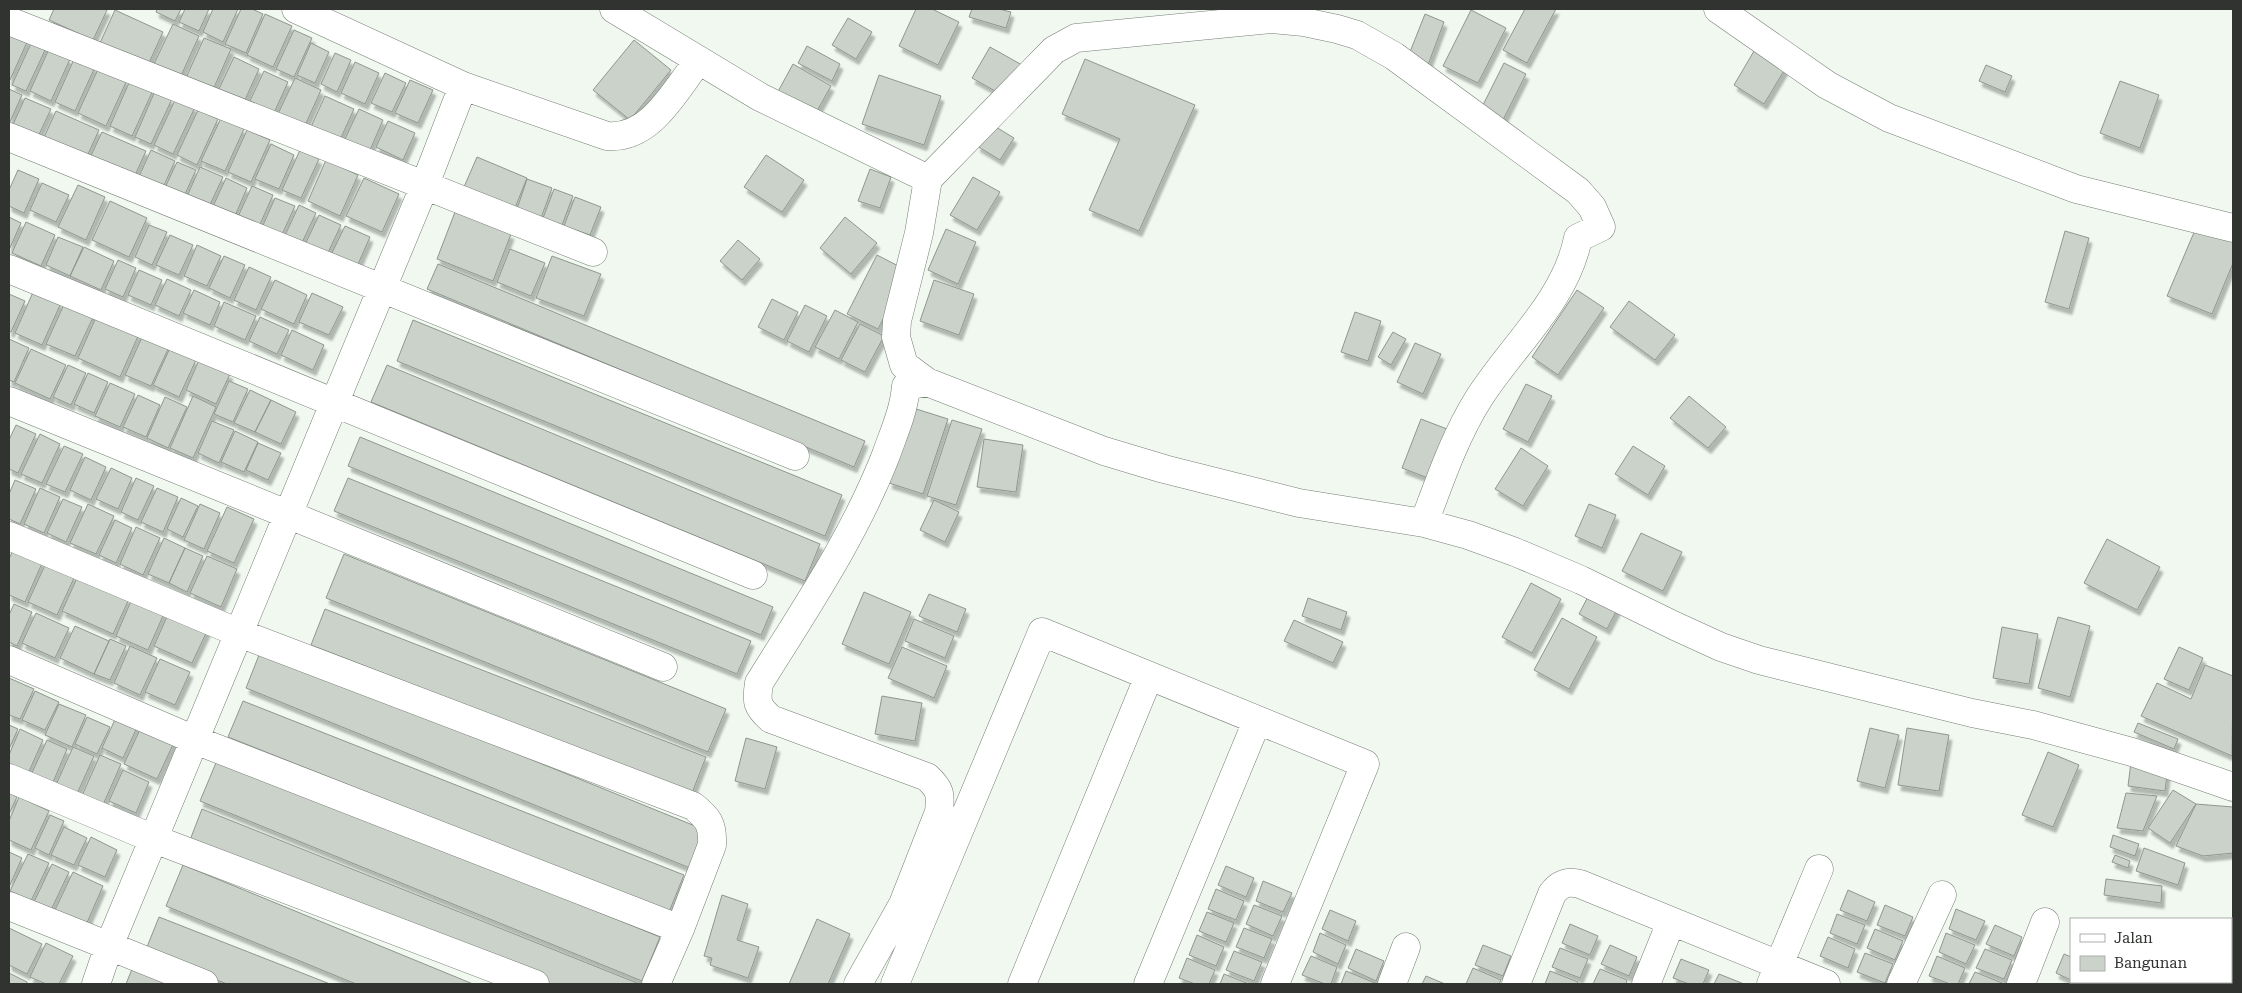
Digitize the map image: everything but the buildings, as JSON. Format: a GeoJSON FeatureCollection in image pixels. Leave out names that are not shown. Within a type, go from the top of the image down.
{"type":"FeatureCollection","features":[{"type":"Feature","properties":{"kind":"street"},"geometry":{"type":"LineString","coordinates":[[296,9],[463,86],[607,136],[620,137],[632,134],[644,127],[658,114],[699,60]]}},
{"type":"Feature","properties":{"kind":"street"},"geometry":{"type":"LineString","coordinates":[[614,9],[760,98],[928,179]]}},
{"type":"Feature","properties":{"kind":"street"},"geometry":{"type":"LineString","coordinates":[[1718,9],[1827,84],[1889,118],[2076,189],[2233,228]]}},
{"type":"Feature","properties":{"kind":"street"},"geometry":{"type":"LineString","coordinates":[[1424,523],[1459,436],[1479,398],[1556,293],[1575,256],[1578,238],[1601,227],[1592,207],[1578,191],[1394,56],[1357,36],[1337,29],[1304,22],[1272,20],[1076,38],[1054,50],[928,179],[919,233],[897,321],[896,337],[904,365],[927,382],[1104,451],[1164,469],[1300,503],[1424,523],[1468,535],[1523,555],[1713,643],[1758,660],[1972,713],[2033,725],[2132,752],[2233,787]]}},
{"type":"Feature","properties":{"kind":"street"},"geometry":{"type":"LineString","coordinates":[[9,21],[424,187],[593,252]]}},
{"type":"Feature","properties":{"kind":"street"},"geometry":{"type":"LineString","coordinates":[[96,984],[109,946],[424,187],[463,86]]}},
{"type":"Feature","properties":{"kind":"street"},"geometry":{"type":"LineString","coordinates":[[9,137],[794,456]]}},
{"type":"Feature","properties":{"kind":"street"},"geometry":{"type":"LineString","coordinates":[[9,269],[753,575]]}},
{"type":"Feature","properties":{"kind":"street"},"geometry":{"type":"LineString","coordinates":[[858,984],[903,904],[939,812],[941,798],[938,787],[928,777],[771,719],[760,709],[757,697],[759,683],[848,539],[870,494],[904,407],[906,386],[927,382]]}},
{"type":"Feature","properties":{"kind":"street"},"geometry":{"type":"LineString","coordinates":[[9,401],[663,668]]}},
{"type":"Feature","properties":{"kind":"street"},"geometry":{"type":"LineString","coordinates":[[9,536],[239,633],[693,806],[710,823],[713,831],[712,844],[680,929],[656,984]]}},
{"type":"Feature","properties":{"kind":"street"},"geometry":{"type":"LineString","coordinates":[[895,984],[1042,632],[1365,764],[1275,984]]}},
{"type":"Feature","properties":{"kind":"street"},"geometry":{"type":"LineString","coordinates":[[9,660],[195,740],[680,929]]}},
{"type":"Feature","properties":{"kind":"street"},"geometry":{"type":"LineString","coordinates":[[1022,984],[1149,676]]}},
{"type":"Feature","properties":{"kind":"street"},"geometry":{"type":"LineString","coordinates":[[1148,984],[1257,721]]}},
{"type":"Feature","properties":{"kind":"street"},"geometry":{"type":"LineString","coordinates":[[9,778],[154,839],[535,984]]}},
{"type":"Feature","properties":{"kind":"street"},"geometry":{"type":"LineString","coordinates":[[1775,974],[1819,869]]}},
{"type":"Feature","properties":{"kind":"street"},"geometry":{"type":"LineString","coordinates":[[1516,984],[1552,894],[1563,884],[1570,882],[1580,884],[1671,922],[1775,974],[1826,984]]}},
{"type":"Feature","properties":{"kind":"street"},"geometry":{"type":"LineString","coordinates":[[1901,984],[1942,896]]}},
{"type":"Feature","properties":{"kind":"street"},"geometry":{"type":"LineString","coordinates":[[9,906],[204,984]]}},
{"type":"Feature","properties":{"kind":"street"},"geometry":{"type":"LineString","coordinates":[[1646,984],[1671,922]]}},
{"type":"Feature","properties":{"kind":"street"},"geometry":{"type":"LineString","coordinates":[[2021,984],[2045,922]]}},
{"type":"Feature","properties":{"kind":"street"},"geometry":{"type":"LineString","coordinates":[[1392,984],[1406,947]]}}]}
